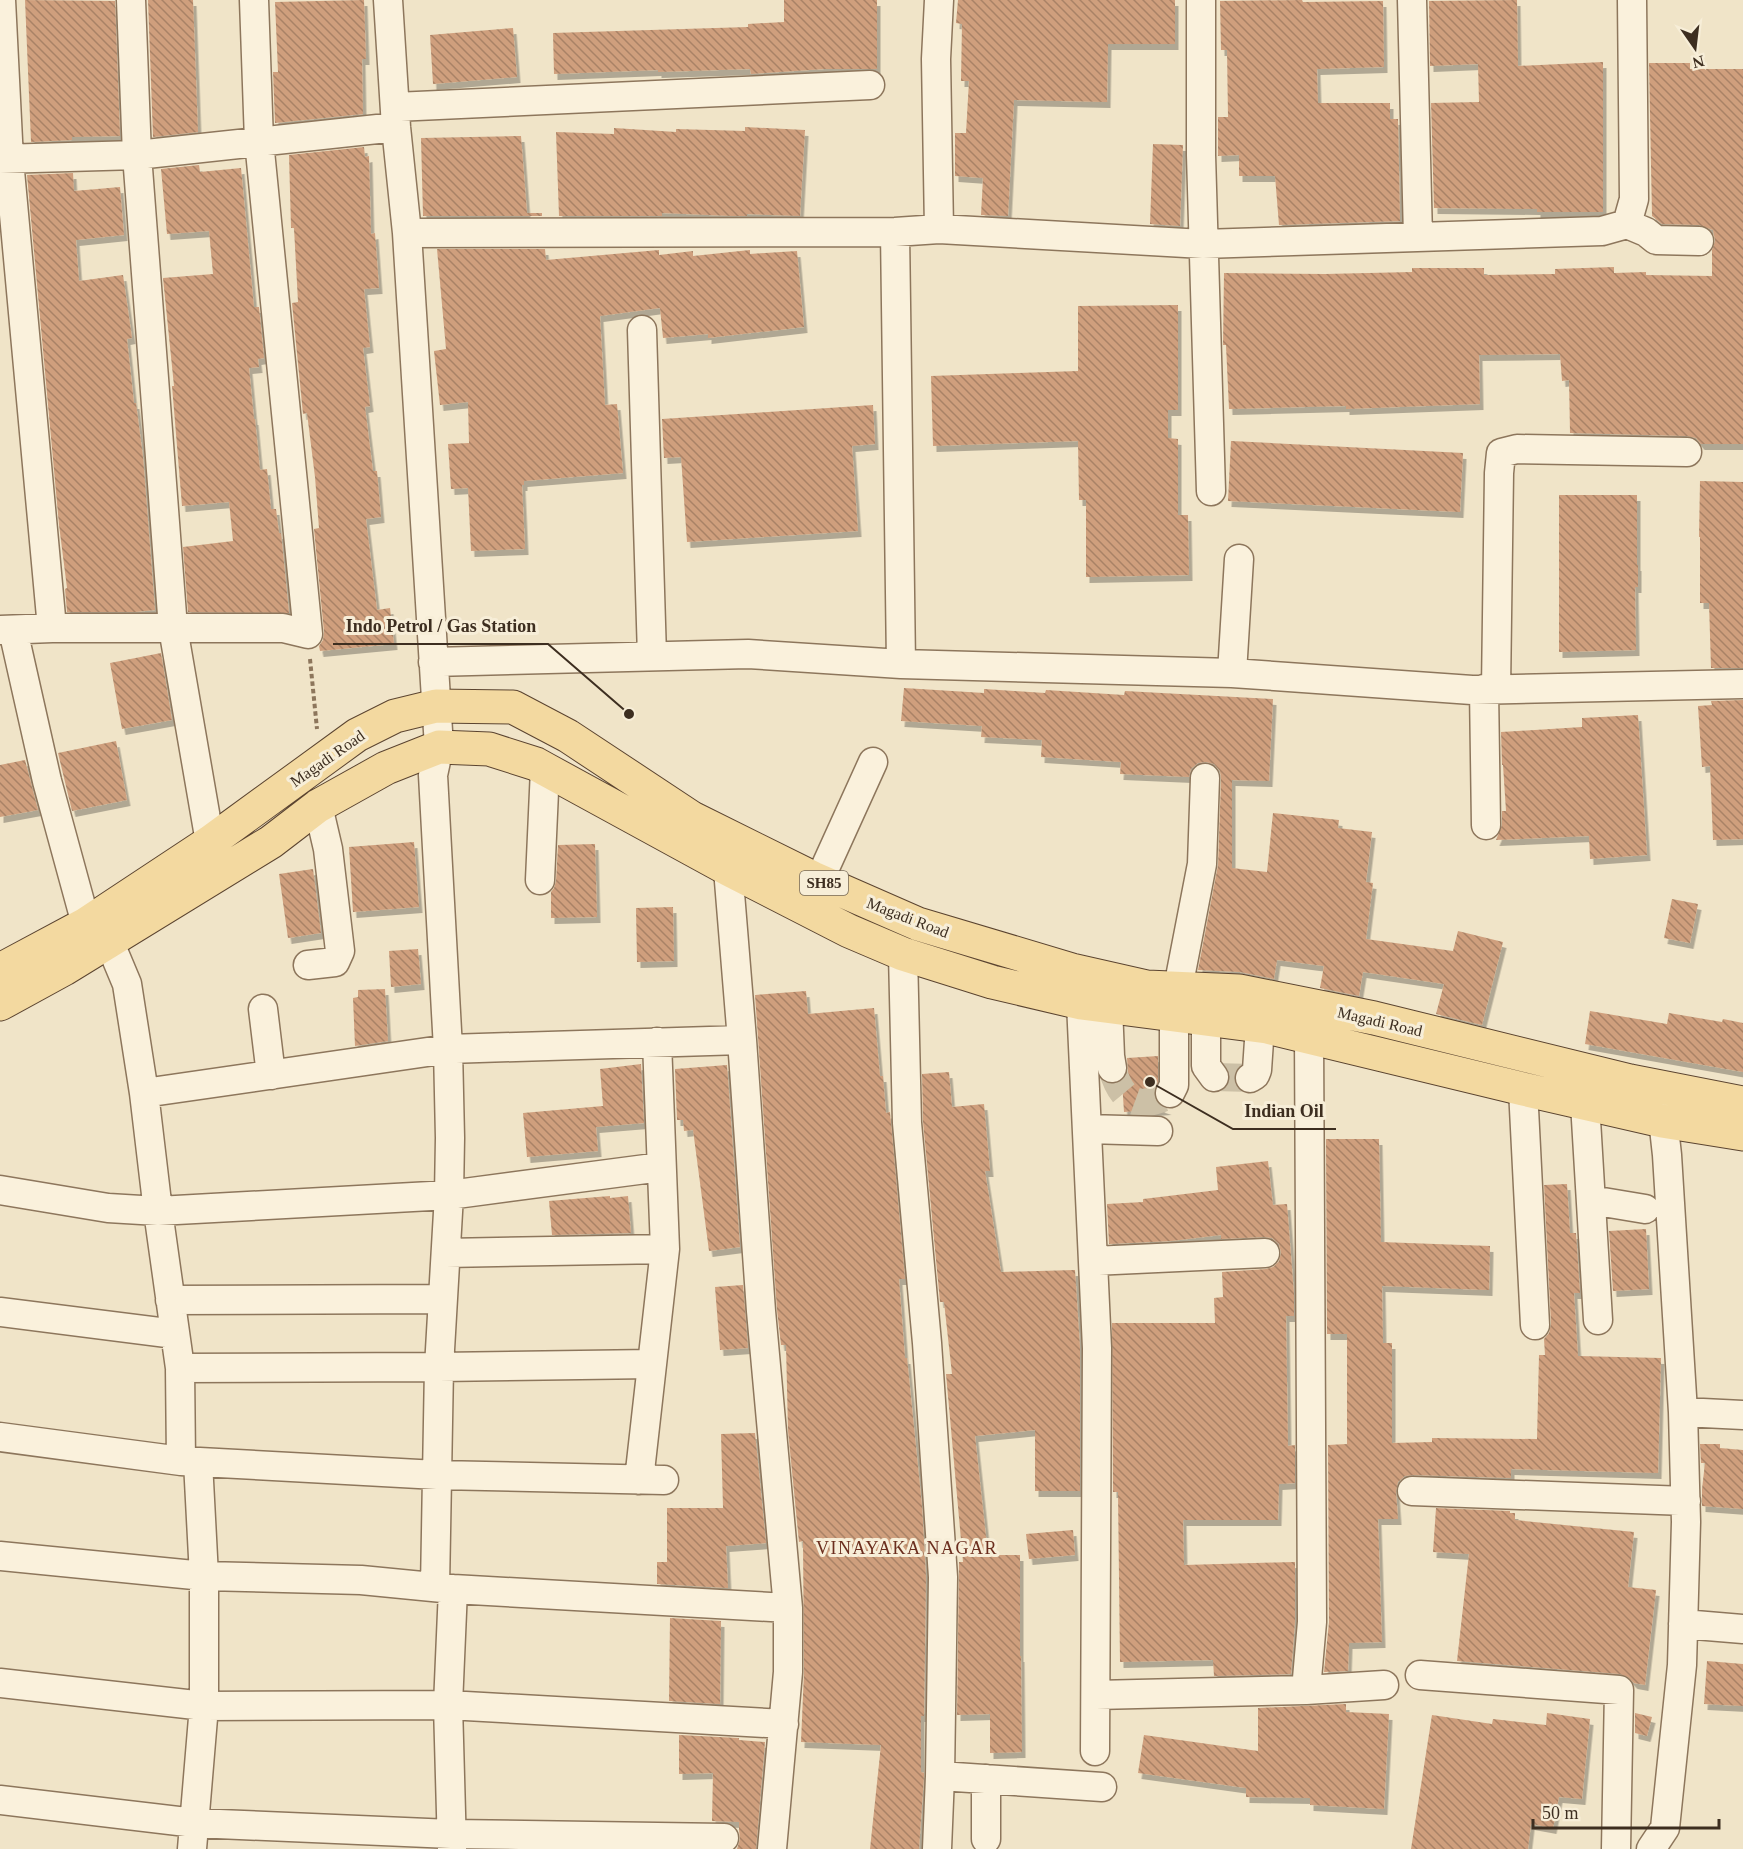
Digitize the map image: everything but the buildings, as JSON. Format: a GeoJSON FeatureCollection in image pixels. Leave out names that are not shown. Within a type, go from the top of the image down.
{"type":"FeatureCollection","features":[{"type":"Feature","properties":{"kind":"main road","name":"Magadi Road"},"geometry":{"type":"LineString","coordinates":[[0,1004],[64,969],[98,933],[210,842],[357,735],[394,716],[436,706],[513,707],[568,736],[692,818],[819,881],[918,924],[1072,970],[1147,987],[1206,1019],[1260,1026],[1309,1036],[1662,1121],[1743,1134]]}},
{"type":"Feature","properties":{"kind":"main road","name":"Magadi Road"},"geometry":{"type":"LineString","coordinates":[[0,970],[98,933],[271,842],[318,806],[386,768],[439,747],[489,749],[545,768],[728,869],[849,931],[903,954],[992,982],[1095,1005],[1176,1002],[1239,991],[1374,1018],[1660,1087],[1743,1103]]}},
{"type":"Feature","properties":{"kind":"street"},"geometry":{"type":"LineString","coordinates":[[1,0],[5,160],[52,628]]}},
{"type":"Feature","properties":{"kind":"street"},"geometry":{"type":"LineString","coordinates":[[131,0],[137,155],[173,628],[210,842]]}},
{"type":"Feature","properties":{"kind":"street"},"geometry":{"type":"LineString","coordinates":[[193,1836],[204,1706],[204,1576],[176,1334],[144,1093],[127,984],[98,933],[47,781],[6,630],[283,628],[308,634],[259,141],[254,0]]}},
{"type":"Feature","properties":{"kind":"street"},"geometry":{"type":"LineString","coordinates":[[388,0],[407,233],[439,747],[433,775],[448,1049],[450,1138],[446,1253],[438,1367],[437,1474],[444,1588],[452,1841]]}},
{"type":"Feature","properties":{"kind":"street"},"geometry":{"type":"LineString","coordinates":[[939,0],[936,59],[939,229]]}},
{"type":"Feature","properties":{"kind":"street"},"geometry":{"type":"LineString","coordinates":[[1201,0],[1203,244],[1211,491]]}},
{"type":"Feature","properties":{"kind":"street"},"geometry":{"type":"LineString","coordinates":[[1412,0],[1418,237]]}},
{"type":"Feature","properties":{"kind":"street"},"geometry":{"type":"LineString","coordinates":[[1627,224],[1634,199],[1632,0]]}},
{"type":"Feature","properties":{"kind":"street"},"geometry":{"type":"LineString","coordinates":[[5,160],[137,155],[259,141],[396,117],[870,86]]}},
{"type":"Feature","properties":{"kind":"street"},"geometry":{"type":"LineString","coordinates":[[407,233],[895,232],[939,229],[1203,244],[1602,231],[1627,224],[1646,232],[1656,240],[1700,241]]}},
{"type":"Feature","properties":{"kind":"street"},"geometry":{"type":"LineString","coordinates":[[895,232],[901,664]]}},
{"type":"Feature","properties":{"kind":"street"},"geometry":{"type":"LineString","coordinates":[[642,330],[652,656]]}},
{"type":"Feature","properties":{"kind":"street"},"geometry":{"type":"LineString","coordinates":[[1486,825],[1501,453],[1517,449],[1687,452]]}},
{"type":"Feature","properties":{"kind":"street"},"geometry":{"type":"LineString","coordinates":[[1232,673],[1239,559]]}},
{"type":"Feature","properties":{"kind":"street"},"geometry":{"type":"LineString","coordinates":[[433,662],[748,654],[901,664],[1232,673],[1490,689],[1743,684]]}},
{"type":"Feature","properties":{"kind":"street"},"geometry":{"type":"LineString","coordinates":[[819,881],[873,762]]}},
{"type":"Feature","properties":{"kind":"street"},"geometry":{"type":"LineString","coordinates":[[540,880],[545,768]]}},
{"type":"Feature","properties":{"kind":"street"},"geometry":{"type":"LineString","coordinates":[[1170,1093],[1174,1085],[1176,1002],[1202,864],[1205,778]]}},
{"type":"Feature","properties":{"kind":"street"},"geometry":{"type":"LineString","coordinates":[[308,965],[335,962],[340,951],[328,849],[318,806]]}},
{"type":"Feature","properties":{"kind":"street"},"geometry":{"type":"LineString","coordinates":[[728,869],[761,1311],[788,1608],[788,1672],[772,1849]]}},
{"type":"Feature","properties":{"kind":"street"},"geometry":{"type":"LineString","coordinates":[[903,954],[907,1123],[927,1343],[943,1577],[937,1849]]}},
{"type":"Feature","properties":{"kind":"street"},"geometry":{"type":"LineString","coordinates":[[1095,1005],[1112,1068]]}},
{"type":"Feature","properties":{"kind":"street"},"geometry":{"type":"LineString","coordinates":[[1095,1005],[1087,1129],[1097,1348],[1095,1751]]}},
{"type":"Feature","properties":{"kind":"street"},"geometry":{"type":"LineString","coordinates":[[262,1009],[271,1075]]}},
{"type":"Feature","properties":{"kind":"street"},"geometry":{"type":"LineString","coordinates":[[1206,1019],[1206,1066],[1214,1077]]}},
{"type":"Feature","properties":{"kind":"street"},"geometry":{"type":"LineString","coordinates":[[1250,1078],[1257,1070],[1260,1026]]}},
{"type":"Feature","properties":{"kind":"street"},"geometry":{"type":"LineString","coordinates":[[1306,1690],[1312,1622],[1309,1036]]}},
{"type":"Feature","properties":{"kind":"street"},"geometry":{"type":"LineString","coordinates":[[144,1093],[448,1049],[742,1040]]}},
{"type":"Feature","properties":{"kind":"street"},"geometry":{"type":"LineString","coordinates":[[0,1437],[189,1461],[437,1474],[652,1480],[652,1364],[665,1249],[657,1042]]}},
{"type":"Feature","properties":{"kind":"street"},"geometry":{"type":"LineString","coordinates":[[1651,1849],[1665,1828],[1682,1665],[1686,1501],[1683,1412],[1667,1155],[1660,1087]]}},
{"type":"Feature","properties":{"kind":"street"},"geometry":{"type":"LineString","coordinates":[[1523,1089],[1535,1325]]}},
{"type":"Feature","properties":{"kind":"street"},"geometry":{"type":"LineString","coordinates":[[1585,1103],[1598,1320]]}},
{"type":"Feature","properties":{"kind":"street"},"geometry":{"type":"LineString","coordinates":[[1087,1129],[1158,1131]]}},
{"type":"Feature","properties":{"kind":"street"},"geometry":{"type":"LineString","coordinates":[[0,1190],[108,1208],[158,1210],[449,1195],[661,1167]]}},
{"type":"Feature","properties":{"kind":"street"},"geometry":{"type":"LineString","coordinates":[[1591,1200],[1645,1209]]}},
{"type":"Feature","properties":{"kind":"street"},"geometry":{"type":"LineString","coordinates":[[446,1253],[665,1249]]}},
{"type":"Feature","properties":{"kind":"street"},"geometry":{"type":"LineString","coordinates":[[1093,1261],[1265,1253]]}},
{"type":"Feature","properties":{"kind":"street"},"geometry":{"type":"LineString","coordinates":[[170,1300],[443,1299]]}},
{"type":"Feature","properties":{"kind":"street"},"geometry":{"type":"LineString","coordinates":[[0,1312],[176,1334]]}},
{"type":"Feature","properties":{"kind":"street"},"geometry":{"type":"LineString","coordinates":[[180,1368],[652,1364]]}},
{"type":"Feature","properties":{"kind":"street"},"geometry":{"type":"LineString","coordinates":[[1683,1412],[1743,1415]]}},
{"type":"Feature","properties":{"kind":"street"},"geometry":{"type":"LineString","coordinates":[[1412,1491],[1686,1501]]}},
{"type":"Feature","properties":{"kind":"street"},"geometry":{"type":"LineString","coordinates":[[0,1556],[204,1576],[361,1580],[444,1588],[788,1608]]}},
{"type":"Feature","properties":{"kind":"street"},"geometry":{"type":"LineString","coordinates":[[1683,1624],[1743,1629]]}},
{"type":"Feature","properties":{"kind":"street"},"geometry":{"type":"LineString","coordinates":[[1420,1675],[1618,1690],[1616,1849]]}},
{"type":"Feature","properties":{"kind":"street"},"geometry":{"type":"LineString","coordinates":[[0,1683],[204,1706],[448,1705],[784,1724]]}},
{"type":"Feature","properties":{"kind":"street"},"geometry":{"type":"LineString","coordinates":[[1096,1695],[1306,1690],[1384,1685]]}},
{"type":"Feature","properties":{"kind":"street"},"geometry":{"type":"LineString","coordinates":[[940,1776],[1102,1787]]}},
{"type":"Feature","properties":{"kind":"street"},"geometry":{"type":"LineString","coordinates":[[986,1779],[986,1839]]}},
{"type":"Feature","properties":{"kind":"street"},"geometry":{"type":"LineString","coordinates":[[0,1800],[193,1836],[452,1841],[724,1838]]}},
{"type":"Feature","properties":{"kind":"path"},"geometry":{"type":"LineString","coordinates":[[308,634],[321,762]]}},
{"type":"Feature","properties":{"kind":"tunnel"},"geometry":{"type":"LineString","coordinates":[[1112,1068],[1124,1094],[1135,1101],[1141,1103],[1152,1101],[1170,1093]]}},
{"type":"Feature","properties":{"kind":"tunnel"},"geometry":{"type":"LineString","coordinates":[[1214,1077],[1250,1078]]}},
{"type":"Feature","properties":{"kind":"place","name":"Indo Petrol / Gas Station"},"geometry":{"type":"Point","coordinates":[629,714]}},
{"type":"Feature","properties":{"kind":"place","name":"Indian Oil"},"geometry":{"type":"Point","coordinates":[1150,1082]}},
{"type":"Feature","properties":{"kind":"district","name":"VINAYAKA NAGAR"},"geometry":{"type":"Point","coordinates":[907,1548]}}]}
